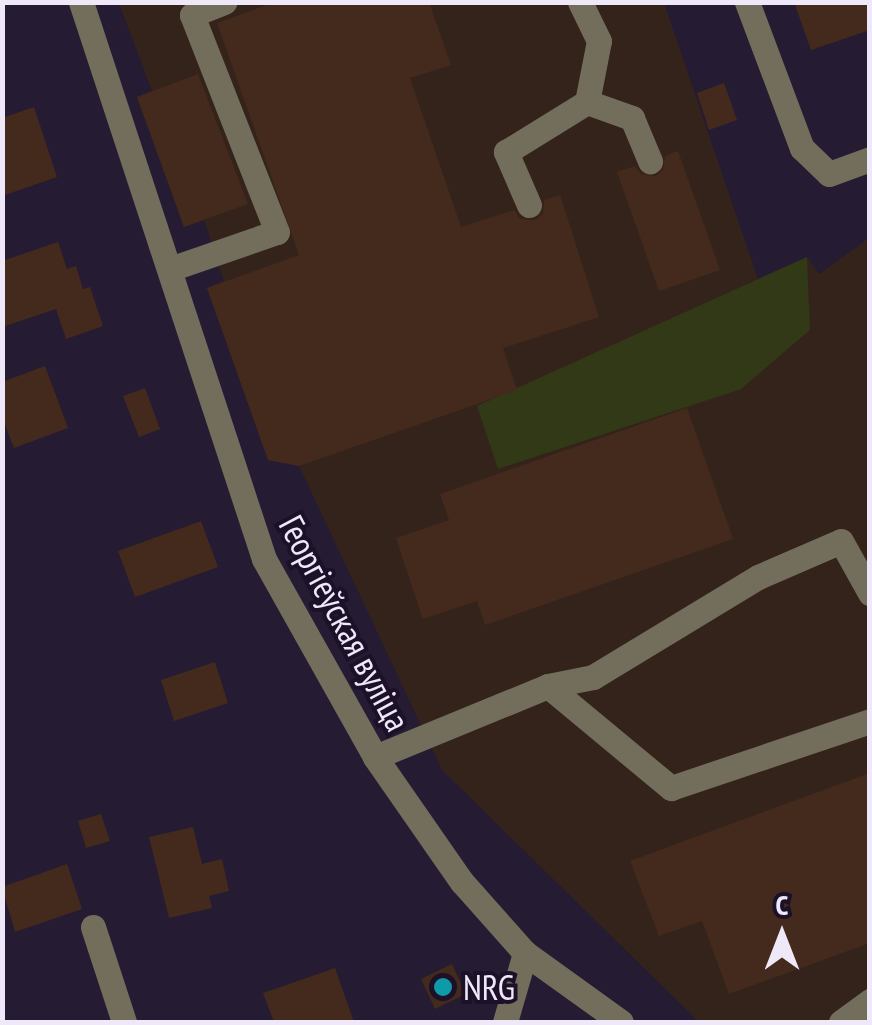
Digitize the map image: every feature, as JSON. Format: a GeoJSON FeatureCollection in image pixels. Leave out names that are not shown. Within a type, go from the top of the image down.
{"type":"FeatureCollection","features":[{"type":"Feature","properties":{"kind":"street","name":"Георгіеўская вуліца"},"geometry":{"type":"LineString","coordinates":[[81,2],[264,558],[375,757],[452,868],[525,953],[621,1022]]}},
{"type":"Feature","properties":{"kind":"street"},"geometry":{"type":"LineString","coordinates":[[170,269],[277,232],[192,15],[226,2]]}},
{"type":"Feature","properties":{"kind":"street"},"geometry":{"type":"LineString","coordinates":[[528,205],[506,152],[587,102],[599,42],[580,2]]}},
{"type":"Feature","properties":{"kind":"street"},"geometry":{"type":"LineString","coordinates":[[747,2],[802,148],[829,174],[870,160]]}},
{"type":"Feature","properties":{"kind":"street"},"geometry":{"type":"LineString","coordinates":[[587,102],[632,118],[650,160]]}},
{"type":"Feature","properties":{"kind":"street"},"geometry":{"type":"LineString","coordinates":[[375,757],[548,686],[593,676],[758,577],[841,541],[870,593]]}},
{"type":"Feature","properties":{"kind":"street"},"geometry":{"type":"LineString","coordinates":[[548,686],[671,788],[870,721]]}},
{"type":"Feature","properties":{"kind":"street"},"geometry":{"type":"LineString","coordinates":[[93,928],[124,1022]]}},
{"type":"Feature","properties":{"kind":"street"},"geometry":{"type":"LineString","coordinates":[[505,1022],[525,953]]}},
{"type":"Feature","properties":{"kind":"street"},"geometry":{"type":"LineString","coordinates":[[841,1022],[870,1001]]}},
{"type":"Feature","properties":{"kind":"shaded area"},"geometry":{"type":"Polygon","coordinates":[[[119,3],[664,3],[758,279],[807,257],[819,274],[869,238],[869,1022],[699,1022],[442,770],[299,466],[268,460],[207,288],[224,281],[204,220],[184,227],[137,97],[152,91],[119,3]]]}},
{"type":"Feature","properties":{"kind":"green space"},"geometry":{"type":"Polygon","coordinates":[[[807,257],[810,330],[741,389],[498,469],[477,406],[807,257]]]}},
{"type":"Feature","properties":{"kind":"building"},"geometry":{"type":"Polygon","coordinates":[[[275,2],[429,2],[451,65],[410,78],[461,227],[514,210],[520,219],[535,220],[543,214],[544,200],[560,195],[599,317],[503,348],[517,390],[299,466],[268,460],[207,288],[299,255],[217,23],[275,2]]]}},
{"type":"Feature","properties":{"kind":"building"},"geometry":{"type":"Polygon","coordinates":[[[794,2],[870,2],[870,30],[811,50],[794,2]]]}},
{"type":"Feature","properties":{"kind":"building"},"geometry":{"type":"Polygon","coordinates":[[[198,74],[248,204],[184,227],[137,97],[198,74]]]}},
{"type":"Feature","properties":{"kind":"building"},"geometry":{"type":"Polygon","coordinates":[[[724,83],[737,120],[709,130],[697,93],[724,83]]]}},
{"type":"Feature","properties":{"kind":"building"},"geometry":{"type":"Polygon","coordinates":[[[34,107],[57,177],[2,196],[2,118],[34,107]]]}},
{"type":"Feature","properties":{"kind":"building"},"geometry":{"type":"Polygon","coordinates":[[[678,151],[720,270],[659,291],[617,172],[635,166],[641,174],[655,176],[663,170],[665,156],[678,151]]]}},
{"type":"Feature","properties":{"kind":"building"},"geometry":{"type":"Polygon","coordinates":[[[58,242],[67,269],[76,266],[83,289],[90,287],[103,326],[66,339],[56,309],[2,327],[2,261],[58,242]]]}},
{"type":"Feature","properties":{"kind":"building"},"geometry":{"type":"Polygon","coordinates":[[[45,366],[68,428],[14,448],[2,417],[2,382],[45,366]]]}},
{"type":"Feature","properties":{"kind":"building"},"geometry":{"type":"Polygon","coordinates":[[[145,388],[160,429],[139,437],[123,396],[145,388]]]}},
{"type":"Feature","properties":{"kind":"building"},"geometry":{"type":"Polygon","coordinates":[[[687,408],[733,539],[485,625],[477,601],[423,619],[396,538],[449,520],[440,494],[687,408]]]}},
{"type":"Feature","properties":{"kind":"building"},"geometry":{"type":"Polygon","coordinates":[[[201,521],[218,567],[135,597],[118,551],[201,521]]]}},
{"type":"Feature","properties":{"kind":"building"},"geometry":{"type":"Polygon","coordinates":[[[215,662],[228,703],[174,721],[161,680],[215,662]]]}},
{"type":"Feature","properties":{"kind":"building"},"geometry":{"type":"Polygon","coordinates":[[[870,773],[870,943],[729,994],[702,921],[659,936],[630,861],[870,773]]]}},
{"type":"Feature","properties":{"kind":"building"},"geometry":{"type":"Polygon","coordinates":[[[101,814],[110,841],[86,848],[78,821],[101,814]]]}},
{"type":"Feature","properties":{"kind":"building"},"geometry":{"type":"Polygon","coordinates":[[[193,827],[202,864],[222,859],[229,891],[209,896],[212,908],[169,918],[149,837],[193,827]]]}},
{"type":"Feature","properties":{"kind":"building"},"geometry":{"type":"Polygon","coordinates":[[[67,864],[82,909],[15,932],[2,887],[67,864]]]}},
{"type":"Feature","properties":{"kind":"building","name":"NRG"},"geometry":{"type":"Polygon","coordinates":[[[452,964],[466,994],[435,1009],[421,979],[452,964]]]}},
{"type":"Feature","properties":{"kind":"building"},"geometry":{"type":"Polygon","coordinates":[[[335,968],[354,1022],[274,1022],[263,993],[335,968]]]}},
{"type":"Feature","properties":{"kind":"place","name":"NRG"},"geometry":{"type":"Point","coordinates":[443,987]}}]}
